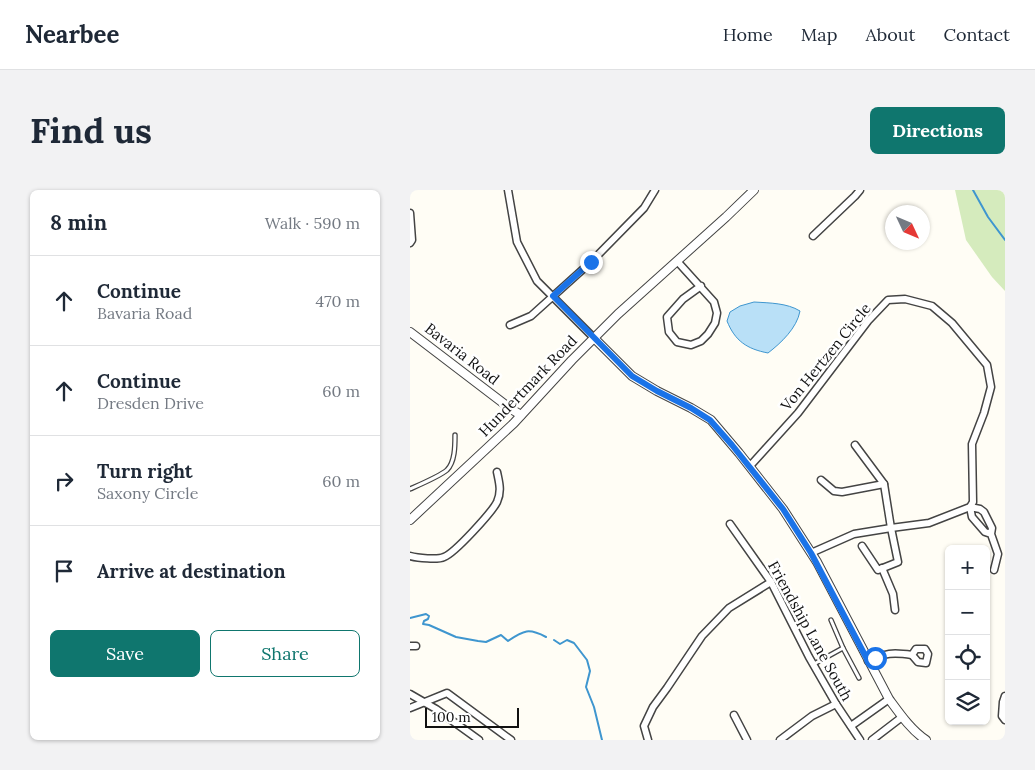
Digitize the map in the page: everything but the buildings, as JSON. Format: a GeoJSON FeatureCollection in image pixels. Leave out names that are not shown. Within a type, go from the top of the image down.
{"type":"FeatureCollection","features":[{"type":"Feature","properties":{"kind":"street"},"geometry":{"type":"LineString","coordinates":[[508,190],[517,242],[537,281],[632,376],[710,420],[750,466],[783,509],[821,569],[889,699],[920,736],[926,740]]}},
{"type":"Feature","properties":{"kind":"street"},"geometry":{"type":"LineString","coordinates":[[510,325],[531,316],[591,262],[644,208],[655,190]]}},
{"type":"Feature","properties":{"kind":"street","name":"Hundertmark Road"},"geometry":{"type":"LineString","coordinates":[[410,520],[521,415],[618,314],[754,190]]}},
{"type":"Feature","properties":{"kind":"street"},"geometry":{"type":"LineString","coordinates":[[813,236],[860,190]]}},
{"type":"Feature","properties":{"kind":"street"},"geometry":{"type":"LineString","coordinates":[[410,212],[412,240],[410,243]]}},
{"type":"Feature","properties":{"kind":"street"},"geometry":{"type":"LineString","coordinates":[[677,260],[701,286],[714,302],[717,313],[715,323],[708,334],[700,341],[691,345],[677,342],[669,332],[668,317],[683,299],[701,286]]}},
{"type":"Feature","properties":{"kind":"street","name":"Von Hertzen Circle"},"geometry":{"type":"LineString","coordinates":[[750,466],[798,413],[868,321],[888,300],[904,299],[932,306],[952,323],[987,365],[992,387],[972,444],[973,502],[970,508]]}},
{"type":"Feature","properties":{"kind":"street","name":"Bavaria Road"},"geometry":{"type":"LineString","coordinates":[[410,332],[511,410],[521,415]]}},
{"type":"Feature","properties":{"kind":"street"},"geometry":{"type":"LineString","coordinates":[[855,446],[884,484],[898,562],[878,570],[862,546]]}},
{"type":"Feature","properties":{"kind":"street"},"geometry":{"type":"LineString","coordinates":[[410,556],[415,558],[443,558],[457,549],[497,502],[501,489],[497,472]]}},
{"type":"Feature","properties":{"kind":"street"},"geometry":{"type":"LineString","coordinates":[[820,480],[834,491],[842,492],[884,484]]}},
{"type":"Feature","properties":{"kind":"street"},"geometry":{"type":"LineString","coordinates":[[811,553],[854,534],[929,523],[970,508],[980,509],[984,512],[992,528],[991,534],[998,554],[994,570]]}},
{"type":"Feature","properties":{"kind":"street"},"geometry":{"type":"LineString","coordinates":[[970,508],[972,517],[985,532],[991,534]]}},
{"type":"Feature","properties":{"kind":"street","name":"Friendship Lane South"},"geometry":{"type":"LineString","coordinates":[[730,524],[771,582],[813,664],[860,740]]}},
{"type":"Feature","properties":{"kind":"street"},"geometry":{"type":"LineString","coordinates":[[882,568],[893,594],[895,610]]}},
{"type":"Feature","properties":{"kind":"street"},"geometry":{"type":"LineString","coordinates":[[648,740],[644,726],[653,707],[702,636],[729,608],[771,582]]}},
{"type":"Feature","properties":{"kind":"street"},"geometry":{"type":"LineString","coordinates":[[868,661],[883,655],[896,653],[912,655]]}},
{"type":"Feature","properties":{"kind":"street"},"geometry":{"type":"LineString","coordinates":[[410,708],[447,693],[511,740]]}},
{"type":"Feature","properties":{"kind":"street"},"geometry":{"type":"LineString","coordinates":[[410,694],[436,708],[479,740]]}},
{"type":"Feature","properties":{"kind":"street"},"geometry":{"type":"LineString","coordinates":[[1005,696],[1002,702],[1002,716],[1005,720]]}},
{"type":"Feature","properties":{"kind":"street"},"geometry":{"type":"LineString","coordinates":[[851,726],[889,699]]}},
{"type":"Feature","properties":{"kind":"street"},"geometry":{"type":"LineString","coordinates":[[780,740],[812,716],[836,704]]}},
{"type":"Feature","properties":{"kind":"street"},"geometry":{"type":"LineString","coordinates":[[734,715],[747,740]]}},
{"type":"Feature","properties":{"kind":"street"},"geometry":{"type":"LineString","coordinates":[[872,740],[902,716]]}},
{"type":"Feature","properties":{"kind":"lane"},"geometry":{"type":"LineString","coordinates":[[410,489],[448,470],[453,459],[455,435]]}},
{"type":"Feature","properties":{"kind":"lane"},"geometry":{"type":"LineString","coordinates":[[831,620],[859,678]]}},
{"type":"Feature","properties":{"kind":"lane"},"geometry":{"type":"LineString","coordinates":[[813,664],[844,648]]}},
{"type":"Feature","properties":{"kind":"green space"},"geometry":{"type":"Polygon","coordinates":[[[955,190],[1005,190],[1005,291],[992,277],[966,240],[955,190]]]}},
{"type":"Feature","properties":{"kind":"water"},"geometry":{"type":"Polygon","coordinates":[[[754,302],[784,305],[800,311],[792,329],[768,353],[743,343],[734,334],[727,321],[730,312],[740,306],[754,302]]]}},
{"type":"Feature","properties":{"kind":"waterway"},"geometry":{"type":"LineString","coordinates":[[973,190],[988,217],[1005,240]]}},
{"type":"Feature","properties":{"kind":"waterway"},"geometry":{"type":"LineString","coordinates":[[410,618],[426,614],[429,616],[423,624],[456,637],[478,641],[486,642],[501,635],[508,641],[518,634],[531,631],[546,637]]}},
{"type":"Feature","properties":{"kind":"waterway"},"geometry":{"type":"LineString","coordinates":[[554,640],[560,644],[567,640],[574,643],[587,660],[590,671],[586,687],[594,707],[602,740]]}},
{"type":"Feature","properties":{"kind":"route"},"geometry":{"type":"LineString","coordinates":[[591,262],[553,296],[632,376],[710,420],[783,509],[817,562],[868,661],[875,658]]}}]}
